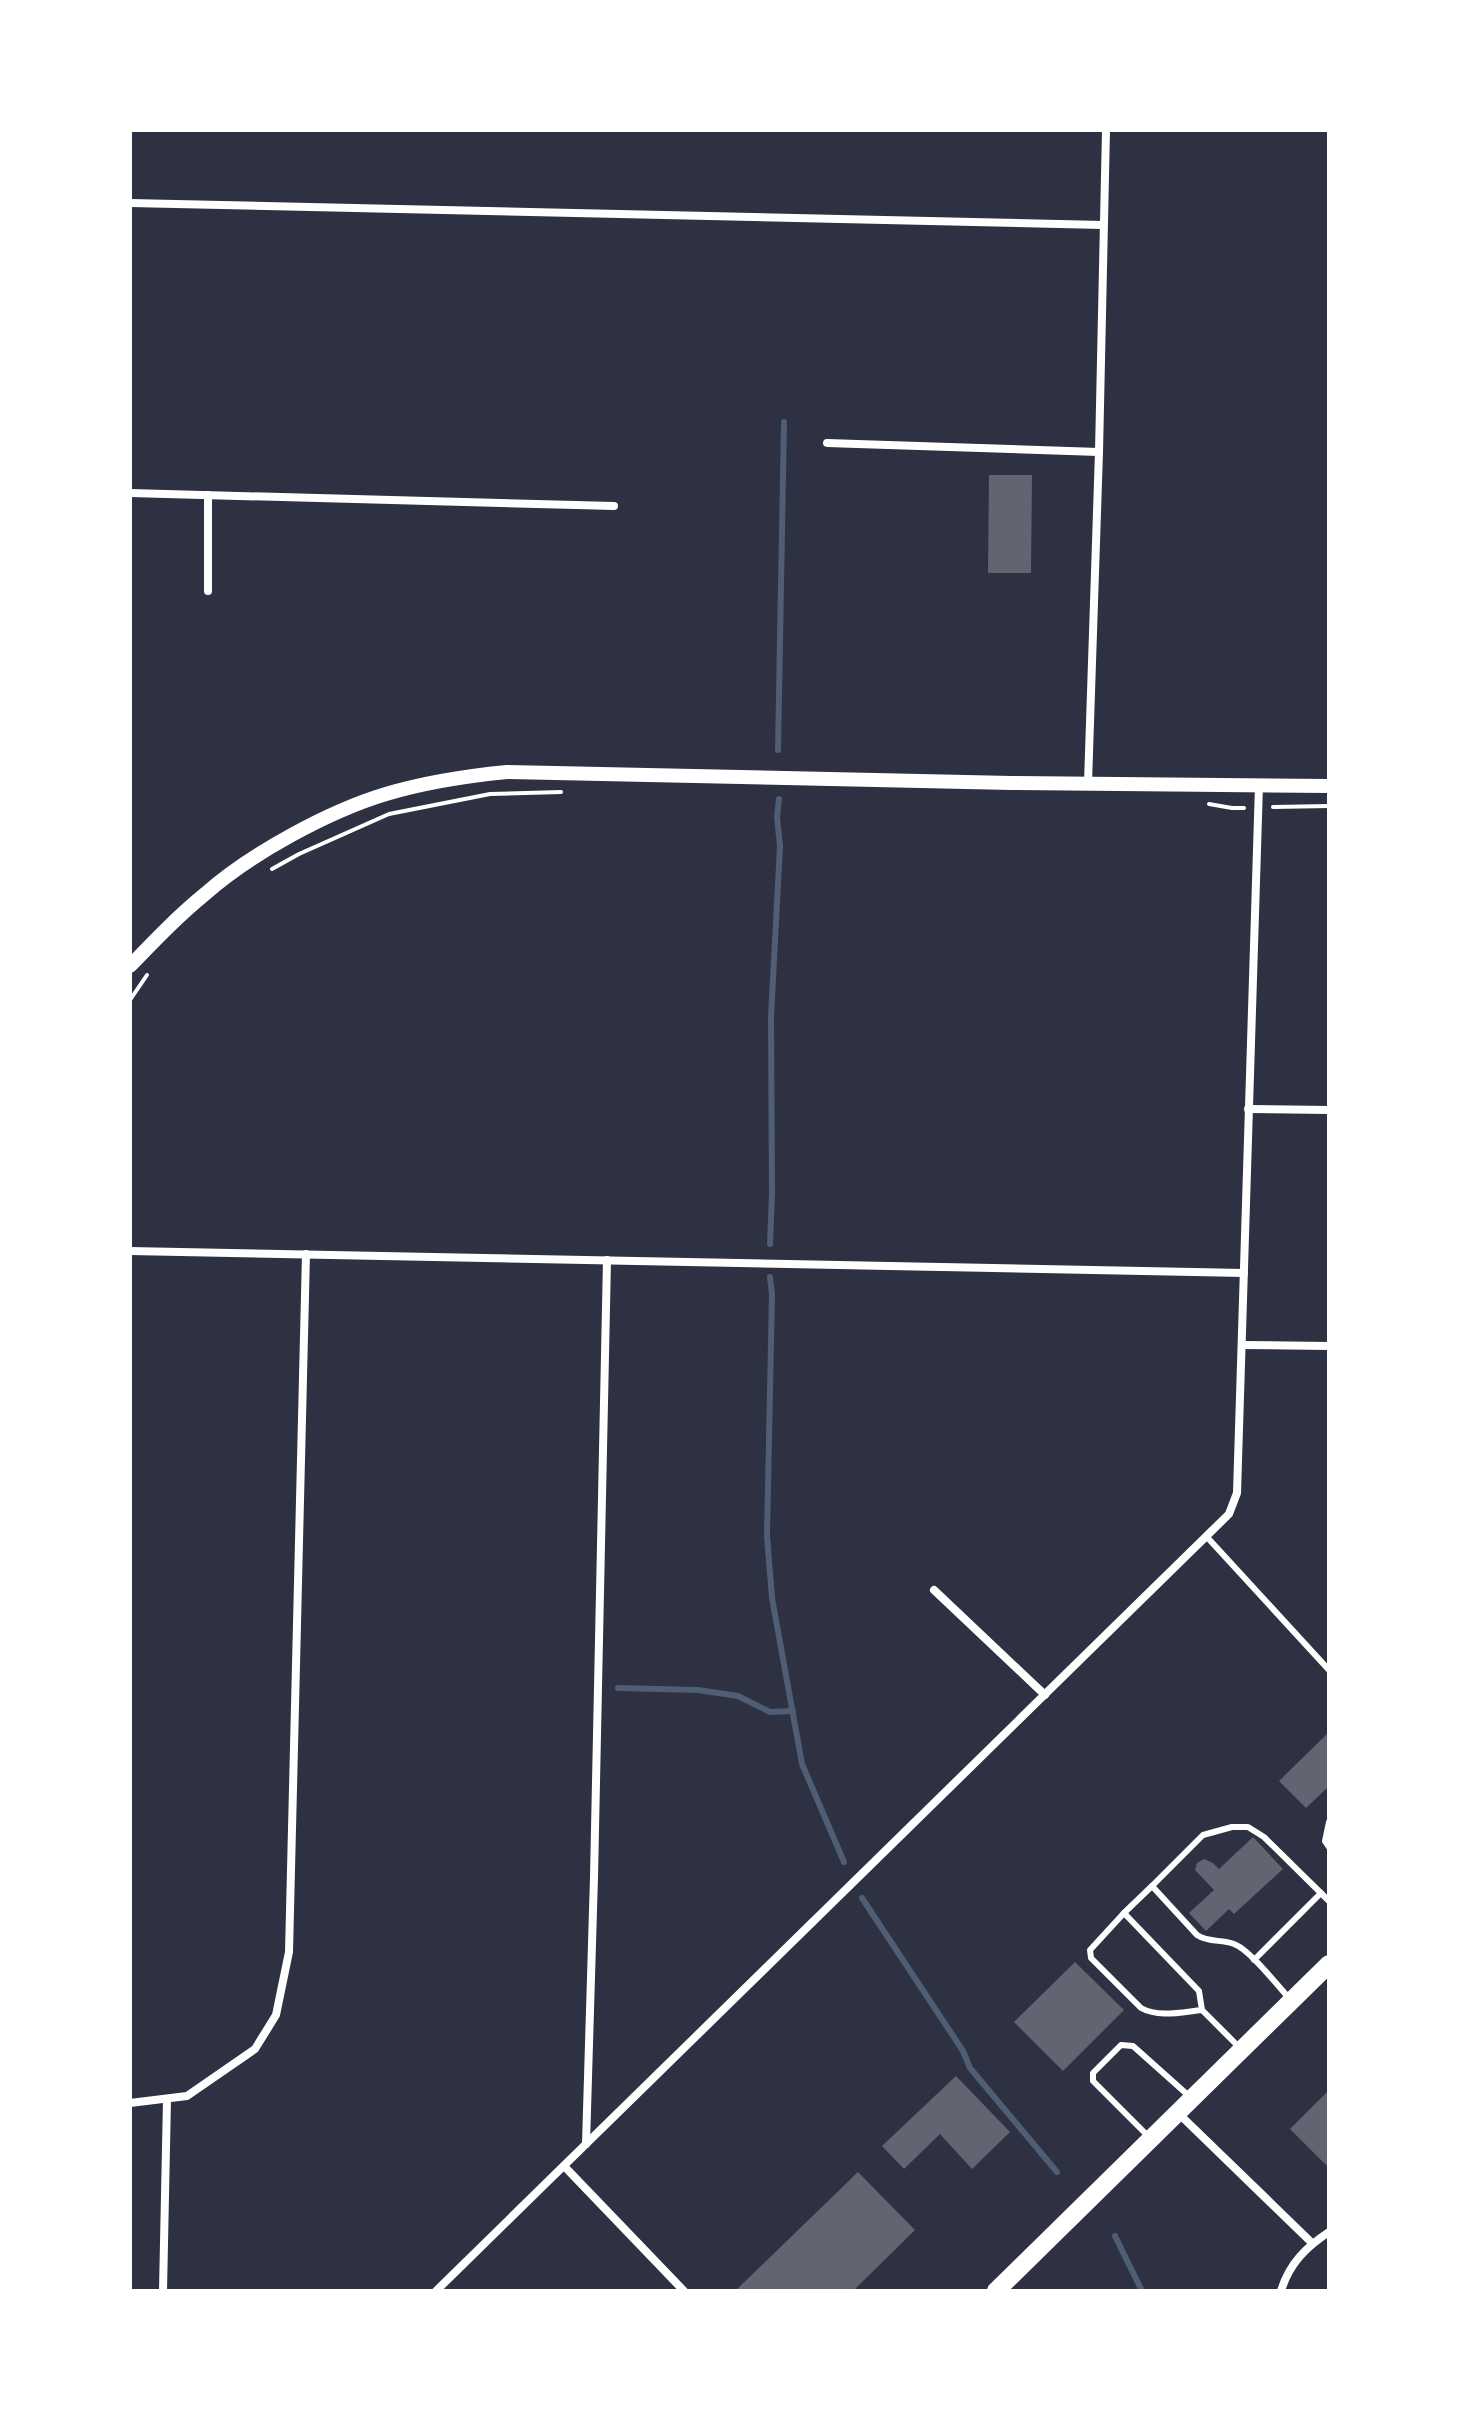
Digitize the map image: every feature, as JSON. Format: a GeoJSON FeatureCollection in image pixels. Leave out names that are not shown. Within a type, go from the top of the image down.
{"type":"FeatureCollection","features":[{"type":"Feature","properties":{"kind":"main road"},"geometry":{"type":"LineString","coordinates":[[996,2291],[1329,1964]]}},
{"type":"Feature","properties":{"kind":"street"},"geometry":{"type":"LineString","coordinates":[[1088,783],[1106,130]]}},
{"type":"Feature","properties":{"kind":"street"},"geometry":{"type":"LineString","coordinates":[[130,203],[1103,225]]}},
{"type":"Feature","properties":{"kind":"street"},"geometry":{"type":"LineString","coordinates":[[827,443],[1099,452]]}},
{"type":"Feature","properties":{"kind":"street"},"geometry":{"type":"LineString","coordinates":[[130,493],[614,506]]}},
{"type":"Feature","properties":{"kind":"street"},"geometry":{"type":"LineString","coordinates":[[208,495],[208,591]]}},
{"type":"Feature","properties":{"kind":"street"},"geometry":{"type":"LineString","coordinates":[[130,966],[206,893],[259,856],[304,830],[385,794],[460,777],[507,772],[1329,786]]}},
{"type":"Feature","properties":{"kind":"street"},"geometry":{"type":"LineString","coordinates":[[436,2291],[1229,1514],[1237,1493],[1259,785]]}},
{"type":"Feature","properties":{"kind":"street"},"geometry":{"type":"LineString","coordinates":[[1248,1109],[1329,1110]]}},
{"type":"Feature","properties":{"kind":"street"},"geometry":{"type":"LineString","coordinates":[[130,1251],[1244,1273]]}},
{"type":"Feature","properties":{"kind":"street"},"geometry":{"type":"LineString","coordinates":[[130,2103],[187,2096],[255,2049],[276,2015],[289,1952],[306,1254]]}},
{"type":"Feature","properties":{"kind":"street"},"geometry":{"type":"LineString","coordinates":[[586,2145],[607,1260]]}},
{"type":"Feature","properties":{"kind":"street"},"geometry":{"type":"LineString","coordinates":[[1242,1345],[1329,1346]]}},
{"type":"Feature","properties":{"kind":"street"},"geometry":{"type":"LineString","coordinates":[[934,1590],[1045,1695]]}},
{"type":"Feature","properties":{"kind":"street"},"geometry":{"type":"LineString","coordinates":[[163,2291],[167,2100]]}},
{"type":"Feature","properties":{"kind":"street"},"geometry":{"type":"LineString","coordinates":[[1184,2106],[1312,2243]]}},
{"type":"Feature","properties":{"kind":"street"},"geometry":{"type":"LineString","coordinates":[[564,2166],[684,2291]]}},
{"type":"Feature","properties":{"kind":"street"},"geometry":{"type":"LineString","coordinates":[[1281,2291],[1293,2263],[1312,2243],[1329,2232]]}},
{"type":"Feature","properties":{"kind":"lane"},"geometry":{"type":"LineString","coordinates":[[1206,1536],[1329,1670]]}},
{"type":"Feature","properties":{"kind":"lane"},"geometry":{"type":"LineString","coordinates":[[1329,1822],[1325,1841],[1329,1847]]}},
{"type":"Feature","properties":{"kind":"lane"},"geometry":{"type":"LineString","coordinates":[[1202,2010],[1167,2014],[1148,2012],[1091,1958],[1090,1950],[1203,1835],[1232,1827],[1248,1827],[1264,1837],[1329,1901]]}},
{"type":"Feature","properties":{"kind":"lane"},"geometry":{"type":"LineString","coordinates":[[1152,1886],[1197,1935],[1205,1940],[1236,1944],[1292,2000]]}},
{"type":"Feature","properties":{"kind":"lane"},"geometry":{"type":"LineString","coordinates":[[1254,1960],[1321,1893]]}},
{"type":"Feature","properties":{"kind":"lane"},"geometry":{"type":"LineString","coordinates":[[1124,1913],[1199,1991],[1202,2010],[1241,2050]]}},
{"type":"Feature","properties":{"kind":"lane"},"geometry":{"type":"LineString","coordinates":[[1151,2139],[1093,2081],[1093,2073],[1121,2045],[1128,2044],[1184,2106]]}},
{"type":"Feature","properties":{"kind":"path"},"geometry":{"type":"LineString","coordinates":[[260,876],[299,854],[389,814],[490,794],[563,792]]}},
{"type":"Feature","properties":{"kind":"path"},"geometry":{"type":"LineString","coordinates":[[1208,803],[1232,808],[1329,806]]}},
{"type":"Feature","properties":{"kind":"path"},"geometry":{"type":"LineString","coordinates":[[130,1000],[148,974]]}},
{"type":"Feature","properties":{"kind":"building"},"geometry":{"type":"Polygon","coordinates":[[[989,475],[1032,475],[1031,573],[988,573],[989,475]]]}},
{"type":"Feature","properties":{"kind":"building"},"geometry":{"type":"Polygon","coordinates":[[[1329,1732],[1329,1786],[1306,1808],[1279,1781],[1329,1732]]]}},
{"type":"Feature","properties":{"kind":"building"},"geometry":{"type":"Polygon","coordinates":[[[1253,1837],[1283,1869],[1234,1914],[1229,1909],[1206,1931],[1189,1913],[1214,1890],[1195,1870],[1197,1863],[1204,1859],[1219,1869],[1253,1837]]]}},
{"type":"Feature","properties":{"kind":"building"},"geometry":{"type":"Polygon","coordinates":[[[1075,1962],[1124,2010],[1063,2071],[1014,2022],[1075,1962]]]}},
{"type":"Feature","properties":{"kind":"building"},"geometry":{"type":"Polygon","coordinates":[[[956,2076],[1010,2132],[972,2169],[940,2134],[904,2169],[882,2146],[956,2076]]]}},
{"type":"Feature","properties":{"kind":"building"},"geometry":{"type":"Polygon","coordinates":[[[1329,2090],[1329,2168],[1290,2129],[1329,2090]]]}},
{"type":"Feature","properties":{"kind":"building"},"geometry":{"type":"Polygon","coordinates":[[[858,2172],[915,2230],[853,2291],[735,2291],[858,2172]]]}},
{"type":"Feature","properties":{"kind":"waterway"},"geometry":{"type":"LineString","coordinates":[[778,750],[784,422]]}},
{"type":"Feature","properties":{"kind":"waterway"},"geometry":{"type":"LineString","coordinates":[[770,1244],[771,1017],[780,846],[779,799]]}},
{"type":"Feature","properties":{"kind":"waterway"},"geometry":{"type":"LineString","coordinates":[[770,1277],[767,1536],[772,1598],[802,1764],[844,1862]]}},
{"type":"Feature","properties":{"kind":"waterway"},"geometry":{"type":"LineString","coordinates":[[618,1688],[698,1690],[738,1696],[770,1712],[793,1711]]}},
{"type":"Feature","properties":{"kind":"waterway"},"geometry":{"type":"LineString","coordinates":[[862,1898],[963,2051],[970,2068],[1057,2172]]}},
{"type":"Feature","properties":{"kind":"waterway"},"geometry":{"type":"LineString","coordinates":[[1115,2236],[1142,2291]]}}]}
